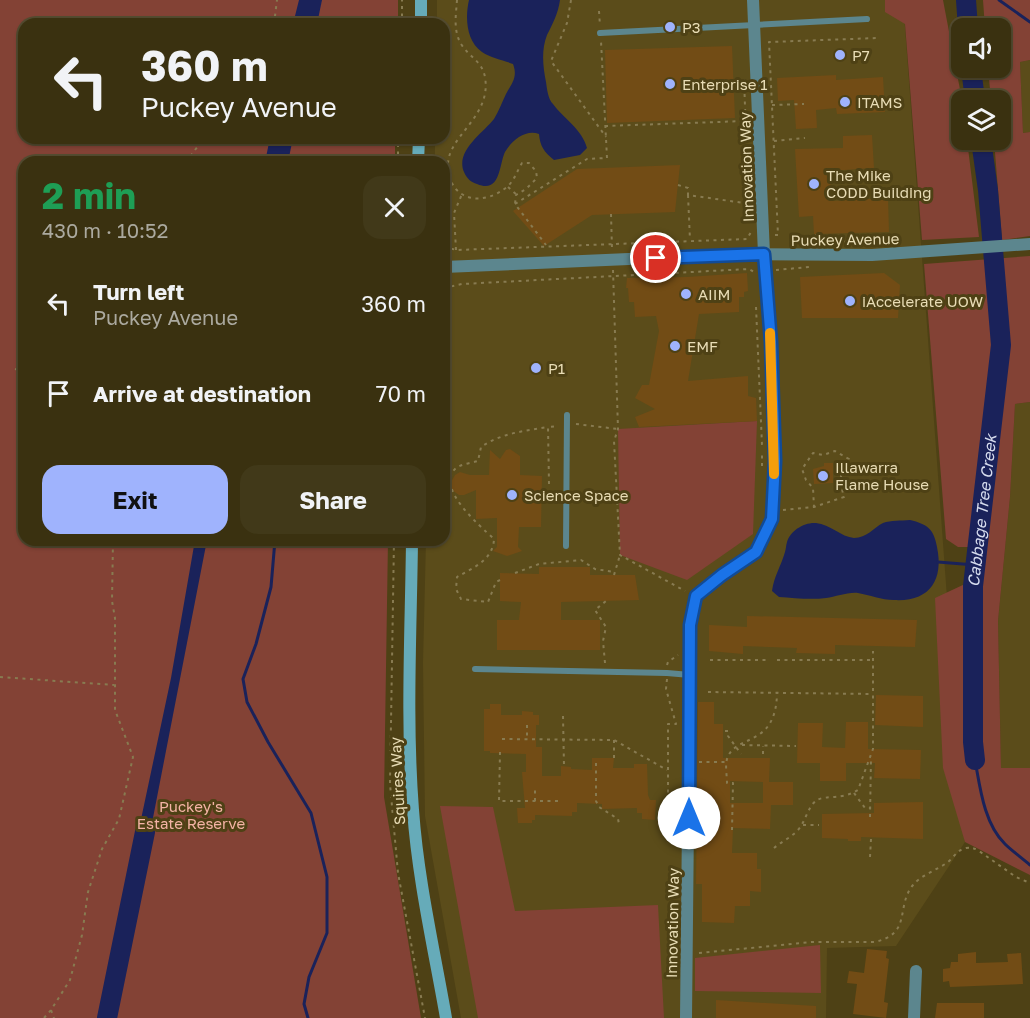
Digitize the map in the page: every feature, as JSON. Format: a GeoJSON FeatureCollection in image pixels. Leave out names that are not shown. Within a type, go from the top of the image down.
{"type":"FeatureCollection","features":[{"type":"Feature","properties":{"kind":"main road"},"geometry":{"type":"LineString","coordinates":[[421,0],[421,18]]}},
{"type":"Feature","properties":{"kind":"main road","name":"Squires Way"},"geometry":{"type":"LineString","coordinates":[[412,546],[409,745],[413,812],[422,881],[446,1018]]}},
{"type":"Feature","properties":{"kind":"street","name":"Innovation Way"},"geometry":{"type":"LineString","coordinates":[[686,1018],[690,625],[696,596],[756,552],[772,519],[773,508],[775,461],[771,342],[764,254],[753,0]]}},
{"type":"Feature","properties":{"kind":"street","name":"Puckey Avenue"},"geometry":{"type":"LineString","coordinates":[[450,267],[764,254],[852,256],[1028,244]]}},
{"type":"Feature","properties":{"kind":"street"},"geometry":{"type":"LineString","coordinates":[[914,1018],[916,971]]}},
{"type":"Feature","properties":{"kind":"lane"},"geometry":{"type":"LineString","coordinates":[[600,33],[867,19]]}},
{"type":"Feature","properties":{"kind":"lane"},"geometry":{"type":"LineString","coordinates":[[566,546],[567,415]]}},
{"type":"Feature","properties":{"kind":"lane"},"geometry":{"type":"LineString","coordinates":[[475,669],[690,675]]}},
{"type":"Feature","properties":{"kind":"path"},"geometry":{"type":"LineString","coordinates":[[275,18],[277,0]]}},
{"type":"Feature","properties":{"kind":"path"},"geometry":{"type":"LineString","coordinates":[[402,0],[402,18]]}},
{"type":"Feature","properties":{"kind":"path"},"geometry":{"type":"LineString","coordinates":[[449,156],[474,121],[485,99],[485,77],[480,63],[462,45],[455,27],[457,0]]}},
{"type":"Feature","properties":{"kind":"path"},"geometry":{"type":"LineString","coordinates":[[571,0],[567,23],[551,61],[606,137]]}},
{"type":"Feature","properties":{"kind":"path"},"geometry":{"type":"LineString","coordinates":[[515,204],[587,159],[607,158],[599,11]]}},
{"type":"Feature","properties":{"kind":"path"},"geometry":{"type":"LineString","coordinates":[[763,234],[778,235],[769,42],[877,38]]}},
{"type":"Feature","properties":{"kind":"path"},"geometry":{"type":"LineString","coordinates":[[772,105],[804,104]]}},
{"type":"Feature","properties":{"kind":"path"},"geometry":{"type":"LineString","coordinates":[[605,126],[746,122]]}},
{"type":"Feature","properties":{"kind":"path"},"geometry":{"type":"LineString","coordinates":[[774,141],[805,138]]}},
{"type":"Feature","properties":{"kind":"path"},"geometry":{"type":"LineString","coordinates":[[450,182],[462,194],[481,199],[507,186],[514,179],[522,163],[529,163],[536,171],[537,178],[517,195],[514,199],[515,204],[547,246]]}},
{"type":"Feature","properties":{"kind":"path"},"geometry":{"type":"LineString","coordinates":[[678,185],[688,188],[690,240]]}},
{"type":"Feature","properties":{"kind":"path"},"geometry":{"type":"LineString","coordinates":[[507,186],[517,195]]}},
{"type":"Feature","properties":{"kind":"path"},"geometry":{"type":"LineString","coordinates":[[456,250],[454,213],[462,194]]}},
{"type":"Feature","properties":{"kind":"path"},"geometry":{"type":"LineString","coordinates":[[688,195],[751,204]]}},
{"type":"Feature","properties":{"kind":"path"},"geometry":{"type":"LineString","coordinates":[[515,573],[538,564],[581,560],[595,569],[614,574],[620,555],[614,441],[618,429],[611,214]]}},
{"type":"Feature","properties":{"kind":"path"},"geometry":{"type":"LineString","coordinates":[[450,248],[747,239],[752,233],[751,224]]}},
{"type":"Feature","properties":{"kind":"path"},"geometry":{"type":"LineString","coordinates":[[816,234],[816,244]]}},
{"type":"Feature","properties":{"kind":"path"},"geometry":{"type":"LineString","coordinates":[[827,243],[897,238]]}},
{"type":"Feature","properties":{"kind":"path"},"geometry":{"type":"LineString","coordinates":[[450,287],[462,284],[613,275],[749,269],[754,272]]}},
{"type":"Feature","properties":{"kind":"path"},"geometry":{"type":"LineString","coordinates":[[756,307],[762,475]]}},
{"type":"Feature","properties":{"kind":"path"},"geometry":{"type":"LineString","coordinates":[[500,580],[496,582],[488,602],[461,599],[456,589],[457,577],[482,564],[494,544],[494,538],[458,501],[450,487],[450,477],[461,465],[478,460],[481,447],[491,440],[510,433],[548,427]]}},
{"type":"Feature","properties":{"kind":"path"},"geometry":{"type":"LineString","coordinates":[[773,508],[788,510],[814,507],[844,497],[841,469],[846,467],[849,459],[835,451],[823,455],[813,453],[802,469],[813,489],[814,507]]}},
{"type":"Feature","properties":{"kind":"path"},"geometry":{"type":"LineString","coordinates":[[44,1018],[70,980],[82,934],[87,891],[102,849],[119,819],[133,757],[115,710],[113,546]]}},
{"type":"Feature","properties":{"kind":"path"},"geometry":{"type":"LineString","coordinates":[[394,546],[391,794],[398,873],[425,1018]]}},
{"type":"Feature","properties":{"kind":"path"},"geometry":{"type":"LineString","coordinates":[[620,555],[687,593]]}},
{"type":"Feature","properties":{"kind":"path"},"geometry":{"type":"LineString","coordinates":[[604,672],[603,641],[606,627],[595,610],[606,601]]}},
{"type":"Feature","properties":{"kind":"path"},"geometry":{"type":"LineString","coordinates":[[668,826],[668,724],[676,724],[666,689],[668,662],[678,654],[678,648]]}},
{"type":"Feature","properties":{"kind":"path"},"geometry":{"type":"LineString","coordinates":[[870,818],[874,738],[873,651]]}},
{"type":"Feature","properties":{"kind":"path"},"geometry":{"type":"LineString","coordinates":[[710,660],[767,660]]}},
{"type":"Feature","properties":{"kind":"path"},"geometry":{"type":"LineString","coordinates":[[777,660],[873,660]]}},
{"type":"Feature","properties":{"kind":"path"},"geometry":{"type":"LineString","coordinates":[[0,677],[114,685]]}},
{"type":"Feature","properties":{"kind":"path"},"geometry":{"type":"LineString","coordinates":[[708,692],[873,694]]}},
{"type":"Feature","properties":{"kind":"path"},"geometry":{"type":"LineString","coordinates":[[732,830],[733,783],[727,783],[727,762],[732,750],[766,729],[774,717],[777,693]]}},
{"type":"Feature","properties":{"kind":"path"},"geometry":{"type":"LineString","coordinates":[[563,716],[564,766]]}},
{"type":"Feature","properties":{"kind":"path"},"geometry":{"type":"LineString","coordinates":[[527,725],[527,739]]}},
{"type":"Feature","properties":{"kind":"path"},"geometry":{"type":"LineString","coordinates":[[725,731],[728,731],[728,736],[741,754]]}},
{"type":"Feature","properties":{"kind":"path"},"geometry":{"type":"LineString","coordinates":[[502,739],[614,740],[667,770]]}},
{"type":"Feature","properties":{"kind":"path"},"geometry":{"type":"LineString","coordinates":[[614,740],[614,758]]}},
{"type":"Feature","properties":{"kind":"path"},"geometry":{"type":"LineString","coordinates":[[741,745],[796,746]]}},
{"type":"Feature","properties":{"kind":"path"},"geometry":{"type":"LineString","coordinates":[[763,754],[764,746]]}},
{"type":"Feature","properties":{"kind":"path"},"geometry":{"type":"LineString","coordinates":[[500,752],[500,801],[561,801]]}},
{"type":"Feature","properties":{"kind":"path"},"geometry":{"type":"LineString","coordinates":[[774,848],[795,834],[803,825],[812,804],[820,798],[842,798],[858,790],[872,754]]}},
{"type":"Feature","properties":{"kind":"path"},"geometry":{"type":"LineString","coordinates":[[596,762],[598,807],[618,819],[619,824]]}},
{"type":"Feature","properties":{"kind":"path"},"geometry":{"type":"LineString","coordinates":[[699,762],[727,762]]}},
{"type":"Feature","properties":{"kind":"path"},"geometry":{"type":"LineString","coordinates":[[535,786],[535,801]]}},
{"type":"Feature","properties":{"kind":"path"},"geometry":{"type":"LineString","coordinates":[[854,793],[865,808],[870,808]]}},
{"type":"Feature","properties":{"kind":"path"},"geometry":{"type":"LineString","coordinates":[[803,825],[819,825]]}},
{"type":"Feature","properties":{"kind":"path"},"geometry":{"type":"LineString","coordinates":[[870,857],[871,838]]}},
{"type":"Feature","properties":{"kind":"path"},"geometry":{"type":"LineString","coordinates":[[698,953],[812,942],[885,940],[892,936],[898,928],[913,885],[965,848],[979,851],[1016,877],[1030,883]]}},
{"type":"Feature","properties":{"kind":"path"},"geometry":{"type":"LineString","coordinates":[[51,1010],[54,1018]]}},
{"type":"Feature","properties":{"kind":"shaded area"},"geometry":{"type":"Polygon","coordinates":[[[299,0],[322,0],[318,18],[294,18],[299,0]]]}},
{"type":"Feature","properties":{"kind":"shaded area"},"geometry":{"type":"Polygon","coordinates":[[[437,0],[903,0],[965,842],[896,946],[827,948],[826,1018],[461,1018],[425,816],[423,663],[426,546],[450,546],[450,156],[435,156],[435,144],[450,144],[450,18],[437,18],[437,0]]]}},
{"type":"Feature","properties":{"kind":"shaded area"},"geometry":{"type":"Polygon","coordinates":[[[469,0],[560,0],[557,14],[545,41],[544,70],[551,102],[585,141],[587,148],[580,155],[554,160],[543,149],[539,134],[529,133],[515,140],[505,152],[498,176],[491,185],[477,184],[466,177],[462,164],[463,157],[472,143],[494,119],[515,76],[513,64],[482,52],[473,42],[467,21],[469,0]]]}},
{"type":"Feature","properties":{"kind":"shaded area"},"geometry":{"type":"Polygon","coordinates":[[[1030,60],[1030,132],[1023,133],[1020,62],[1030,60]]]}},
{"type":"Feature","properties":{"kind":"shaded area"},"geometry":{"type":"Polygon","coordinates":[[[269,144],[292,144],[289,156],[266,156],[269,144]]]}},
{"type":"Feature","properties":{"kind":"shaded area"},"geometry":{"type":"Polygon","coordinates":[[[1030,402],[1030,768],[1001,769],[998,621],[1010,497],[1015,404],[1030,402]]]}},
{"type":"Feature","properties":{"kind":"shaded area"},"geometry":{"type":"Polygon","coordinates":[[[910,520],[929,528],[937,547],[939,559],[936,579],[925,593],[906,600],[885,599],[854,593],[808,599],[779,597],[772,591],[789,538],[802,526],[811,523],[821,524],[845,535],[859,538],[883,523],[910,520]]]}},
{"type":"Feature","properties":{"kind":"shaded area"},"geometry":{"type":"Polygon","coordinates":[[[194,546],[206,546],[145,859],[133,857],[171,678],[194,546]]]}},
{"type":"Feature","properties":{"kind":"green space","name":"Puckey's Estate Reserve"},"geometry":{"type":"Polygon","coordinates":[[[0,0],[398,0],[398,18],[18,18],[18,144],[395,144],[395,156],[18,156],[18,546],[388,546],[384,797],[421,1018],[0,1018],[0,0]]]}},
{"type":"Feature","properties":{"kind":"green space"},"geometry":{"type":"Polygon","coordinates":[[[885,0],[943,0],[951,42],[951,78],[958,78],[960,90],[951,90],[951,150],[968,150],[979,237],[922,240],[905,24],[885,12],[885,0]]]}},
{"type":"Feature","properties":{"kind":"green space"},"geometry":{"type":"Polygon","coordinates":[[[983,0],[1030,0],[1030,60],[1020,62],[1023,133],[1030,132],[1030,236],[1002,240],[995,150],[1011,150],[1011,90],[990,90],[989,78],[1011,78],[1011,18],[984,18],[983,0]]]}},
{"type":"Feature","properties":{"kind":"green space"},"geometry":{"type":"Polygon","coordinates":[[[1030,256],[1030,402],[1015,404],[1010,497],[998,621],[1001,768],[1030,768],[1030,875],[965,842],[943,768],[935,598],[965,584],[971,547],[958,547],[946,539],[924,264],[1030,256]]]}},
{"type":"Feature","properties":{"kind":"green space"},"geometry":{"type":"Polygon","coordinates":[[[757,421],[753,534],[687,580],[620,555],[618,429],[757,421]]]}},
{"type":"Feature","properties":{"kind":"green space"},"geometry":{"type":"Polygon","coordinates":[[[440,806],[493,807],[515,911],[658,905],[664,1018],[478,1018],[440,806]]]}},
{"type":"Feature","properties":{"kind":"green space"},"geometry":{"type":"Polygon","coordinates":[[[820,945],[821,993],[695,991],[695,958],[820,945]]]}},
{"type":"Feature","properties":{"kind":"building","name":"Enterprise 1"},"geometry":{"type":"Polygon","coordinates":[[[732,46],[735,118],[607,123],[605,50],[732,46]]]}},
{"type":"Feature","properties":{"kind":"building","name":"ITAMS"},"geometry":{"type":"Polygon","coordinates":[[[836,75],[836,80],[883,77],[885,112],[837,114],[836,108],[816,110],[817,128],[796,129],[794,100],[778,101],[777,78],[836,75]]]}},
{"type":"Feature","properties":{"kind":"building","name":"The Mike CODD Building"},"geometry":{"type":"Polygon","coordinates":[[[872,135],[874,168],[830,171],[831,201],[888,198],[889,232],[814,234],[813,216],[799,217],[795,149],[843,148],[843,136],[872,135]]]}},
{"type":"Feature","properties":{"kind":"building"},"geometry":{"type":"Polygon","coordinates":[[[680,165],[675,212],[592,215],[544,246],[513,211],[577,169],[680,165]]]}},
{"type":"Feature","properties":{"kind":"building"},"geometry":{"type":"Polygon","coordinates":[[[747,273],[748,291],[744,292],[744,297],[739,297],[739,312],[699,314],[688,381],[748,376],[748,396],[756,398],[757,421],[639,427],[635,417],[655,409],[635,398],[642,385],[649,385],[659,331],[656,316],[635,317],[634,302],[629,302],[628,288],[626,288],[627,278],[747,273]]]}},
{"type":"Feature","properties":{"kind":"building","name":"iAccelerate UOW"},"geometry":{"type":"Polygon","coordinates":[[[884,273],[900,285],[898,318],[802,318],[800,277],[884,273]]]}},
{"type":"Feature","properties":{"kind":"building"},"geometry":{"type":"Polygon","coordinates":[[[510,449],[520,456],[520,475],[542,476],[541,527],[519,527],[518,547],[522,551],[507,556],[493,551],[497,547],[497,518],[476,519],[476,490],[459,495],[452,490],[451,482],[460,472],[470,475],[489,475],[490,450],[500,459],[506,450],[510,449]]]}},
{"type":"Feature","properties":{"kind":"building","name":"Illawarra Flame House"},"geometry":{"type":"Polygon","coordinates":[[[824,463],[833,463],[833,483],[814,484],[813,469],[824,466],[824,463]]]}},
{"type":"Feature","properties":{"kind":"building"},"geometry":{"type":"Polygon","coordinates":[[[539,567],[590,567],[590,575],[635,575],[639,600],[561,602],[561,620],[600,620],[600,650],[497,650],[497,620],[519,620],[521,602],[500,601],[500,573],[539,574],[539,567]]]}},
{"type":"Feature","properties":{"kind":"building"},"geometry":{"type":"Polygon","coordinates":[[[747,616],[917,620],[915,647],[835,645],[835,654],[796,653],[797,648],[743,646],[743,654],[709,651],[709,625],[747,627],[747,616]]]}},
{"type":"Feature","properties":{"kind":"building"},"geometry":{"type":"Polygon","coordinates":[[[876,695],[923,696],[923,727],[875,725],[876,695]]]}},
{"type":"Feature","properties":{"kind":"building"},"geometry":{"type":"Polygon","coordinates":[[[698,702],[714,702],[714,724],[723,724],[723,758],[770,758],[769,782],[793,782],[793,805],[771,805],[770,829],[733,828],[732,853],[757,853],[757,869],[761,869],[761,892],[750,891],[750,906],[735,906],[734,923],[702,922],[702,884],[696,884],[698,702]],[[730,781],[730,803],[763,803],[763,782],[730,781]]]}},
{"type":"Feature","properties":{"kind":"building"},"geometry":{"type":"Polygon","coordinates":[[[490,704],[501,704],[501,715],[522,715],[522,711],[539,715],[539,725],[536,725],[536,747],[542,747],[542,776],[561,776],[561,766],[592,770],[592,758],[614,758],[613,768],[634,768],[634,764],[647,764],[648,795],[650,800],[656,800],[655,820],[642,819],[642,813],[637,813],[637,808],[602,809],[602,804],[577,803],[577,812],[572,812],[572,816],[535,815],[532,823],[518,823],[517,808],[525,808],[522,772],[526,772],[526,754],[484,751],[484,709],[490,709],[490,704]]]}},
{"type":"Feature","properties":{"kind":"building"},"geometry":{"type":"Polygon","coordinates":[[[846,722],[868,722],[868,749],[921,750],[920,779],[874,778],[875,763],[846,763],[846,781],[820,781],[820,763],[797,763],[798,723],[823,723],[822,747],[845,748],[846,722]]]}},
{"type":"Feature","properties":{"kind":"building"},"geometry":{"type":"Polygon","coordinates":[[[923,802],[923,839],[861,837],[861,841],[848,841],[848,839],[822,838],[822,814],[874,813],[874,803],[923,802]]]}},
{"type":"Feature","properties":{"kind":"building"},"geometry":{"type":"Polygon","coordinates":[[[867,949],[887,951],[886,958],[889,959],[884,1002],[888,1003],[886,1018],[853,1014],[857,984],[847,983],[849,971],[864,973],[867,949]]]}},
{"type":"Feature","properties":{"kind":"building"},"geometry":{"type":"Polygon","coordinates":[[[976,952],[976,963],[1008,962],[1007,954],[1021,953],[1023,984],[950,987],[949,981],[943,982],[943,969],[950,968],[951,962],[958,962],[958,954],[976,952]]]}},
{"type":"Feature","properties":{"kind":"building"},"geometry":{"type":"Polygon","coordinates":[[[716,1000],[816,1006],[816,1018],[716,1018],[716,1000]]]}},
{"type":"Feature","properties":{"kind":"building"},"geometry":{"type":"Polygon","coordinates":[[[937,1003],[984,1003],[984,1018],[935,1018],[937,1003]]]}},
{"type":"Feature","properties":{"kind":"waterway","name":"Cabbage Tree Creek"},"geometry":{"type":"LineString","coordinates":[[966,0],[967,18]]}},
{"type":"Feature","properties":{"kind":"waterway"},"geometry":{"type":"LineString","coordinates":[[999,0],[1030,22]]}},
{"type":"Feature","properties":{"kind":"waterway","name":"Cabbage Tree Creek"},"geometry":{"type":"LineString","coordinates":[[972,78],[974,90]]}},
{"type":"Feature","properties":{"kind":"waterway","name":"Cabbage Tree Creek"},"geometry":{"type":"LineString","coordinates":[[975,760],[973,586],[1001,345],[982,150]]}},
{"type":"Feature","properties":{"kind":"waterway"},"geometry":{"type":"LineString","coordinates":[[274,546],[271,587],[256,644],[243,679],[247,702],[311,813],[327,877],[327,933],[309,977],[304,1004],[308,1018]]}},
{"type":"Feature","properties":{"kind":"waterway"},"geometry":{"type":"LineString","coordinates":[[938,562],[975,565]]}},
{"type":"Feature","properties":{"kind":"waterway","name":"Cabbage Tree Creek"},"geometry":{"type":"LineString","coordinates":[[975,760],[984,805],[992,826],[1005,844],[1030,865]]}},
{"type":"Feature","properties":{"kind":"waterway"},"geometry":{"type":"LineString","coordinates":[[107,1018],[145,832]]}},
{"type":"Feature","properties":{"kind":"slow traffic"},"geometry":{"type":"LineString","coordinates":[[770,333],[774,474]]}},
{"type":"Feature","properties":{"kind":"place","name":"P3"},"geometry":{"type":"Point","coordinates":[670,27]}},
{"type":"Feature","properties":{"kind":"place","name":"P7"},"geometry":{"type":"Point","coordinates":[840,55]}},
{"type":"Feature","properties":{"kind":"place","name":"Enterprise 1"},"geometry":{"type":"Point","coordinates":[670,84]}},
{"type":"Feature","properties":{"kind":"place","name":"ITAMS"},"geometry":{"type":"Point","coordinates":[845,102]}},
{"type":"Feature","properties":{"kind":"place","name":"The Mike CODD Building"},"geometry":{"type":"Point","coordinates":[814,184]}},
{"type":"Feature","properties":{"kind":"place","name":"AIIM"},"geometry":{"type":"Point","coordinates":[686,294]}},
{"type":"Feature","properties":{"kind":"place","name":"iAccelerate UOW"},"geometry":{"type":"Point","coordinates":[850,301]}},
{"type":"Feature","properties":{"kind":"place","name":"EMF"},"geometry":{"type":"Point","coordinates":[675,346]}},
{"type":"Feature","properties":{"kind":"place","name":"P1"},"geometry":{"type":"Point","coordinates":[536,368]}},
{"type":"Feature","properties":{"kind":"place","name":"Illawarra Flame House"},"geometry":{"type":"Point","coordinates":[823,476]}},
{"type":"Feature","properties":{"kind":"place","name":"Science Space"},"geometry":{"type":"Point","coordinates":[512,495]}},
{"type":"Feature","properties":{"kind":"route"},"geometry":{"type":"LineString","coordinates":[[656,258],[764,254],[771,342],[775,461],[772,519],[756,552],[696,596],[690,625],[689,818]]}}]}
